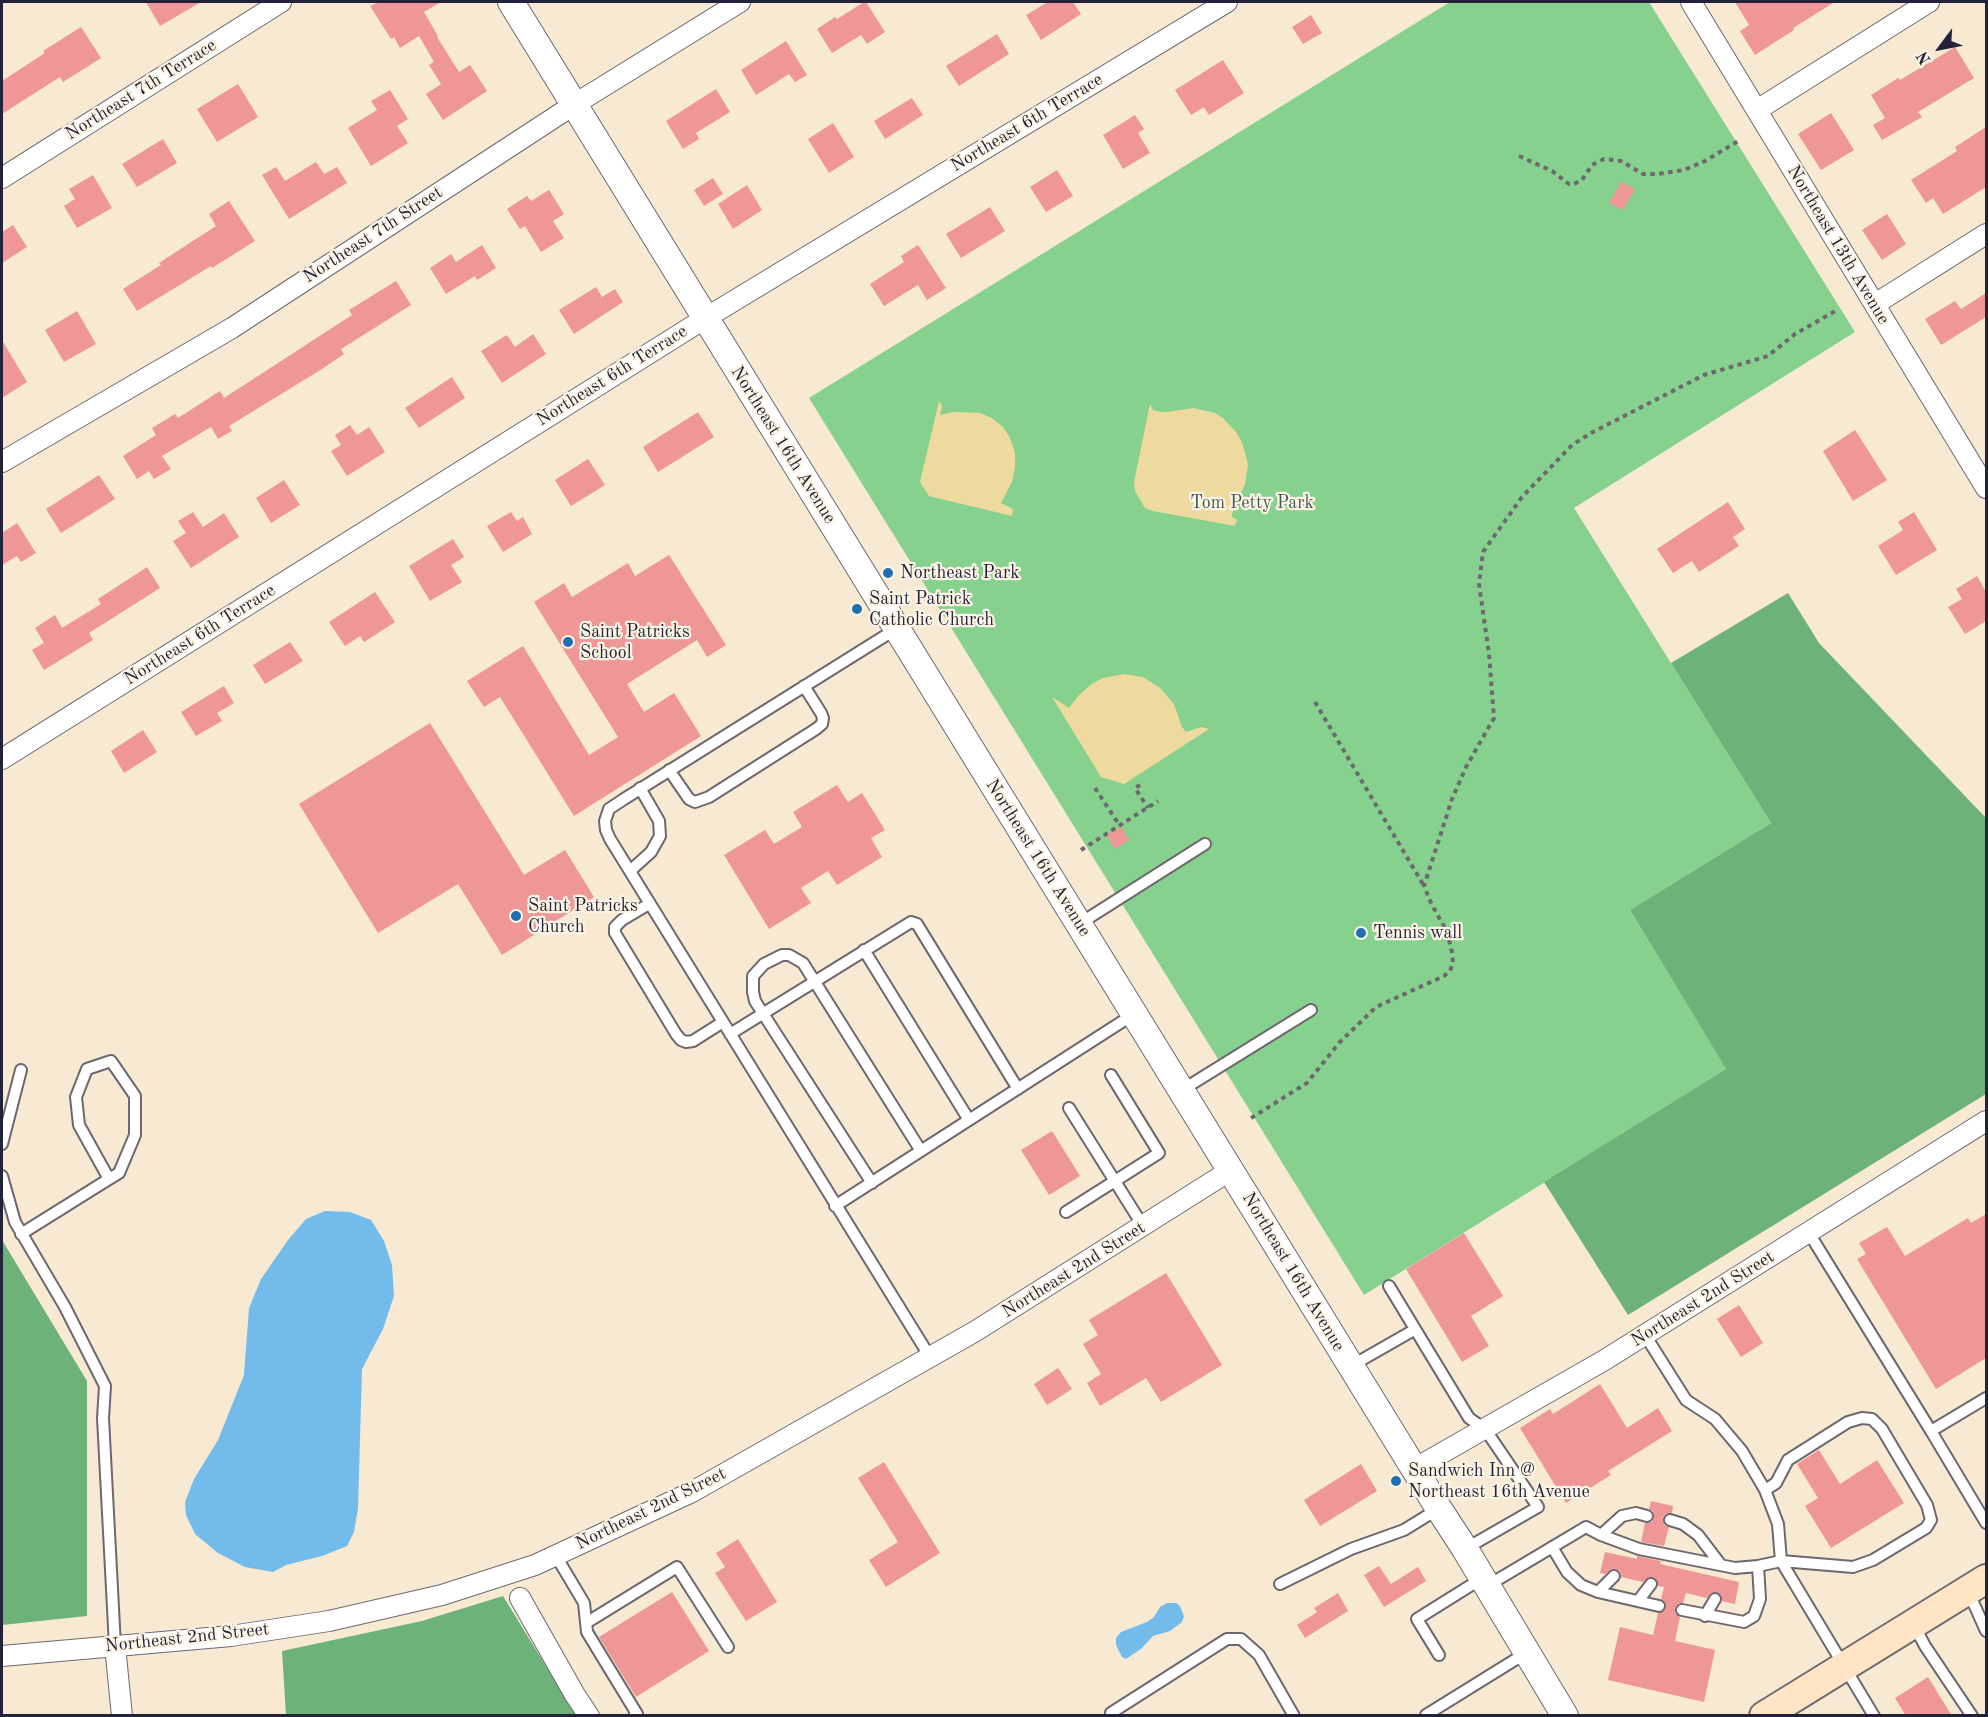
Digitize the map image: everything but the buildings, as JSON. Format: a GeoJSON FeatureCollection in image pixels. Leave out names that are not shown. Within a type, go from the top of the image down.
{"type":"FeatureCollection","features":[{"type":"Feature","properties":{"kind":"main road"},"geometry":{"type":"LineString","coordinates":[[1783,1708],[1844,1666],[1977,1585]]}},
{"type":"Feature","properties":{"kind":"street","name":"Northeast 7th Terrace"},"geometry":{"type":"LineString","coordinates":[[2,178],[280,2]]}},
{"type":"Feature","properties":{"kind":"street","name":"Northeast 16th Avenue"},"geometry":{"type":"LineString","coordinates":[[511,2],[1465,1549],[1565,1716]]}},
{"type":"Feature","properties":{"kind":"street","name":"Northeast 7th Street"},"geometry":{"type":"LineString","coordinates":[[2,462],[232,328],[574,104],[740,2]]}},
{"type":"Feature","properties":{"kind":"street","name":"Northeast 6th Terrace"},"geometry":{"type":"LineString","coordinates":[[2,759],[704,318],[1227,2]]}},
{"type":"Feature","properties":{"kind":"street","name":"Northeast 13th Avenue"},"geometry":{"type":"LineString","coordinates":[[1690,2],[1986,488]]}},
{"type":"Feature","properties":{"kind":"street"},"geometry":{"type":"LineString","coordinates":[[1757,110],[1929,2]]}},
{"type":"Feature","properties":{"kind":"street"},"geometry":{"type":"LineString","coordinates":[[1875,304],[1986,234]]}},
{"type":"Feature","properties":{"kind":"street","name":"Northeast 2nd Street"},"geometry":{"type":"LineString","coordinates":[[1414,1469],[1645,1335],[1986,1121]]}},
{"type":"Feature","properties":{"kind":"street","name":"Northeast 2nd Street"},"geometry":{"type":"LineString","coordinates":[[2,1656],[231,1636],[330,1621],[442,1595],[535,1565],[692,1492],[992,1322],[1231,1170]]}},
{"type":"Feature","properties":{"kind":"street"},"geometry":{"type":"LineString","coordinates":[[520,1598],[589,1716]]}},
{"type":"Feature","properties":{"kind":"street"},"geometry":{"type":"LineString","coordinates":[[115,1646],[122,1716]]}},
{"type":"Feature","properties":{"kind":"lane"},"geometry":{"type":"LineString","coordinates":[[896,628],[609,809],[606,815],[606,830],[649,904],[930,1357]]}},
{"type":"Feature","properties":{"kind":"lane"},"geometry":{"type":"LineString","coordinates":[[669,770],[689,799],[695,802],[709,797],[822,724],[821,713],[804,686]]}},
{"type":"Feature","properties":{"kind":"lane"},"geometry":{"type":"LineString","coordinates":[[630,871],[651,852],[660,836],[659,821],[640,788]]}},
{"type":"Feature","properties":{"kind":"lane"},"geometry":{"type":"LineString","coordinates":[[1079,924],[1205,844]]}},
{"type":"Feature","properties":{"kind":"lane"},"geometry":{"type":"LineString","coordinates":[[649,904],[622,920],[615,927],[615,933],[676,1034],[681,1040],[693,1041],[723,1023]]}},
{"type":"Feature","properties":{"kind":"lane"},"geometry":{"type":"LineString","coordinates":[[730,1034],[911,922],[917,924],[1018,1089]]}},
{"type":"Feature","properties":{"kind":"lane"},"geometry":{"type":"LineString","coordinates":[[864,950],[969,1120]]}},
{"type":"Feature","properties":{"kind":"lane"},"geometry":{"type":"LineString","coordinates":[[872,1183],[755,1001],[753,976],[764,964],[782,955],[789,955],[803,963],[921,1151]]}},
{"type":"Feature","properties":{"kind":"lane"},"geometry":{"type":"LineString","coordinates":[[1182,1090],[1311,1010]]}},
{"type":"Feature","properties":{"kind":"lane"},"geometry":{"type":"LineString","coordinates":[[835,1206],[1135,1014]]}},
{"type":"Feature","properties":{"kind":"lane"},"geometry":{"type":"LineString","coordinates":[[21,1234],[120,1173],[135,1135],[135,1096],[111,1061],[87,1070],[76,1096],[79,1125],[109,1179]]}},
{"type":"Feature","properties":{"kind":"lane"},"geometry":{"type":"LineString","coordinates":[[2,1144],[21,1070]]}},
{"type":"Feature","properties":{"kind":"lane"},"geometry":{"type":"LineString","coordinates":[[1066,1212],[1159,1154],[1111,1075]]}},
{"type":"Feature","properties":{"kind":"lane"},"geometry":{"type":"LineString","coordinates":[[1069,1108],[1143,1226]]}},
{"type":"Feature","properties":{"kind":"lane"},"geometry":{"type":"LineString","coordinates":[[2,1176],[15,1222],[65,1307],[105,1386],[103,1418],[115,1646]]}},
{"type":"Feature","properties":{"kind":"lane"},"geometry":{"type":"LineString","coordinates":[[1809,1233],[1985,1516]]}},
{"type":"Feature","properties":{"kind":"lane"},"geometry":{"type":"LineString","coordinates":[[1389,1286],[1469,1418],[1485,1429],[1538,1507],[1465,1549]]}},
{"type":"Feature","properties":{"kind":"lane"},"geometry":{"type":"LineString","coordinates":[[1351,1366],[1414,1330]]}},
{"type":"Feature","properties":{"kind":"lane"},"geometry":{"type":"LineString","coordinates":[[1645,1335],[1686,1401],[1714,1419],[1742,1451],[1765,1490],[1778,1524],[1781,1561],[1874,1716]]}},
{"type":"Feature","properties":{"kind":"lane"},"geometry":{"type":"LineString","coordinates":[[1931,1431],[1986,1398]]}},
{"type":"Feature","properties":{"kind":"lane"},"geometry":{"type":"LineString","coordinates":[[1439,1655],[1417,1619],[1586,1527],[1635,1553],[1669,1561],[1705,1563],[1735,1568],[1781,1561],[1854,1567],[1874,1560],[1926,1528],[1931,1520],[1927,1504],[1882,1429],[1872,1419],[1862,1418],[1848,1422],[1788,1460],[1776,1483],[1765,1490]]}},
{"type":"Feature","properties":{"kind":"lane"},"geometry":{"type":"LineString","coordinates":[[1280,1584],[1351,1549],[1404,1530],[1439,1509]]}},
{"type":"Feature","properties":{"kind":"lane"},"geometry":{"type":"LineString","coordinates":[[1601,1535],[1622,1516],[1635,1513],[1647,1516]]}},
{"type":"Feature","properties":{"kind":"lane"},"geometry":{"type":"LineString","coordinates":[[1670,1520],[1683,1524],[1698,1535],[1721,1566]]}},
{"type":"Feature","properties":{"kind":"lane"},"geometry":{"type":"LineString","coordinates":[[1552,1547],[1567,1572],[1581,1585],[1599,1592],[1659,1606]]}},
{"type":"Feature","properties":{"kind":"lane"},"geometry":{"type":"LineString","coordinates":[[556,1556],[584,1603],[587,1632],[637,1714],[634,1716]]}},
{"type":"Feature","properties":{"kind":"lane"},"geometry":{"type":"LineString","coordinates":[[1698,1572],[1705,1563]]}},
{"type":"Feature","properties":{"kind":"lane"},"geometry":{"type":"LineString","coordinates":[[1682,1610],[1744,1622],[1754,1616],[1760,1599],[1758,1566]]}},
{"type":"Feature","properties":{"kind":"lane"},"geometry":{"type":"LineString","coordinates":[[586,1623],[678,1567],[728,1647]]}},
{"type":"Feature","properties":{"kind":"lane"},"geometry":{"type":"LineString","coordinates":[[1728,1579],[1735,1568]]}},
{"type":"Feature","properties":{"kind":"lane"},"geometry":{"type":"LineString","coordinates":[[1599,1592],[1614,1576]]}},
{"type":"Feature","properties":{"kind":"lane"},"geometry":{"type":"LineString","coordinates":[[1638,1601],[1651,1584]]}},
{"type":"Feature","properties":{"kind":"lane"},"geometry":{"type":"LineString","coordinates":[[1977,1585],[1986,1631]]}},
{"type":"Feature","properties":{"kind":"lane"},"geometry":{"type":"LineString","coordinates":[[1705,1616],[1715,1599]]}},
{"type":"Feature","properties":{"kind":"lane"},"geometry":{"type":"LineString","coordinates":[[1913,1624],[1972,1716]]}},
{"type":"Feature","properties":{"kind":"lane"},"geometry":{"type":"LineString","coordinates":[[1111,1716],[1111,1713],[1227,1639],[1241,1639],[1259,1655],[1294,1716]]}},
{"type":"Feature","properties":{"kind":"lane"},"geometry":{"type":"LineString","coordinates":[[1426,1715],[1526,1652]]}},
{"type":"Feature","properties":{"kind":"path"},"geometry":{"type":"LineString","coordinates":[[1519,156],[1552,171],[1569,184],[1574,184],[1582,180],[1592,165],[1604,159],[1621,161],[1643,174],[1658,174],[1684,170],[1705,161],[1740,140]]}},
{"type":"Feature","properties":{"kind":"path"},"geometry":{"type":"LineString","coordinates":[[1424,886],[1452,799],[1466,768],[1494,718],[1489,654],[1479,584],[1481,563],[1483,552],[1522,497],[1572,445],[1591,433],[1704,375],[1768,356],[1795,334],[1837,310]]}},
{"type":"Feature","properties":{"kind":"path"},"geometry":{"type":"LineString","coordinates":[[1251,1118],[1307,1083],[1340,1043],[1376,1007],[1444,976],[1450,971],[1453,963],[1447,932],[1424,886],[1315,702]]}},
{"type":"Feature","properties":{"kind":"path"},"geometry":{"type":"LineString","coordinates":[[1140,785],[1135,788],[1148,808]]}},
{"type":"Feature","properties":{"kind":"path"},"geometry":{"type":"LineString","coordinates":[[1095,788],[1120,826]]}},
{"type":"Feature","properties":{"kind":"path"},"geometry":{"type":"LineString","coordinates":[[1081,850],[1158,801]]}},
{"type":"Feature","properties":{"kind":"green space","name":"Tom Petty Park"},"geometry":{"type":"Polygon","coordinates":[[[1450,2],[1649,2],[1855,332],[1574,508],[1771,823],[1630,910],[1726,1069],[1364,1295],[809,398],[1450,2]]]}},
{"type":"Feature","properties":{"kind":"green space"},"geometry":{"type":"Polygon","coordinates":[[[1788,593],[1819,643],[1986,818],[1986,1094],[1628,1315],[1544,1182],[1726,1069],[1630,910],[1771,823],[1671,663],[1788,593]]]}},
{"type":"Feature","properties":{"kind":"green space"},"geometry":{"type":"Polygon","coordinates":[[[2,1240],[87,1381],[87,1616],[2,1625],[2,1240]]]}},
{"type":"Feature","properties":{"kind":"green space"},"geometry":{"type":"Polygon","coordinates":[[[503,1596],[576,1715],[286,1715],[282,1651],[422,1621],[503,1596]]]}},
{"type":"Feature","properties":{"kind":"sand"},"geometry":{"type":"Polygon","coordinates":[[[939,401],[942,406],[940,415],[953,412],[980,413],[992,418],[1003,427],[1010,438],[1015,453],[1015,468],[1012,482],[1001,503],[1013,509],[1012,516],[929,496],[920,482],[939,401]]]}},
{"type":"Feature","properties":{"kind":"sand"},"geometry":{"type":"Polygon","coordinates":[[[1150,404],[1153,410],[1160,412],[1194,408],[1215,413],[1236,432],[1242,442],[1248,464],[1245,484],[1232,514],[1232,517],[1237,520],[1235,526],[1145,508],[1135,491],[1134,482],[1150,404]]]}},
{"type":"Feature","properties":{"kind":"sand"},"geometry":{"type":"Polygon","coordinates":[[[1124,674],[1143,677],[1160,688],[1174,704],[1186,732],[1201,727],[1209,729],[1124,784],[1101,777],[1052,697],[1069,708],[1093,683],[1103,678],[1124,674]]]}},
{"type":"Feature","properties":{"kind":"water"},"geometry":{"type":"Polygon","coordinates":[[[325,1211],[350,1212],[371,1220],[384,1241],[392,1265],[394,1296],[383,1329],[362,1369],[358,1508],[354,1532],[347,1546],[322,1556],[286,1565],[273,1572],[245,1567],[218,1553],[195,1534],[186,1515],[185,1502],[194,1479],[218,1440],[244,1375],[249,1308],[261,1279],[288,1240],[306,1219],[325,1211]]]}},
{"type":"Feature","properties":{"kind":"water"},"geometry":{"type":"Polygon","coordinates":[[[1167,1603],[1176,1603],[1180,1606],[1184,1616],[1182,1622],[1170,1631],[1153,1636],[1142,1648],[1126,1659],[1122,1657],[1116,1645],[1116,1638],[1121,1632],[1147,1622],[1154,1617],[1160,1607],[1167,1603]]]}},
{"type":"Feature","properties":{"kind":"place","name":"Northeast Park"},"geometry":{"type":"Point","coordinates":[888,573]}},
{"type":"Feature","properties":{"kind":"place","name":"Saint Patrick Catholic Church"},"geometry":{"type":"Point","coordinates":[857,609]}},
{"type":"Feature","properties":{"kind":"place","name":"Saint Patricks School"},"geometry":{"type":"Point","coordinates":[568,642]}},
{"type":"Feature","properties":{"kind":"place","name":"Saint Patricks Church"},"geometry":{"type":"Point","coordinates":[516,916]}},
{"type":"Feature","properties":{"kind":"place","name":"Tennis wall"},"geometry":{"type":"Point","coordinates":[1361,933]}},
{"type":"Feature","properties":{"kind":"place","name":"Sandwich Inn @ Northeast 16th Avenue"},"geometry":{"type":"Point","coordinates":[1396,1481]}}]}
